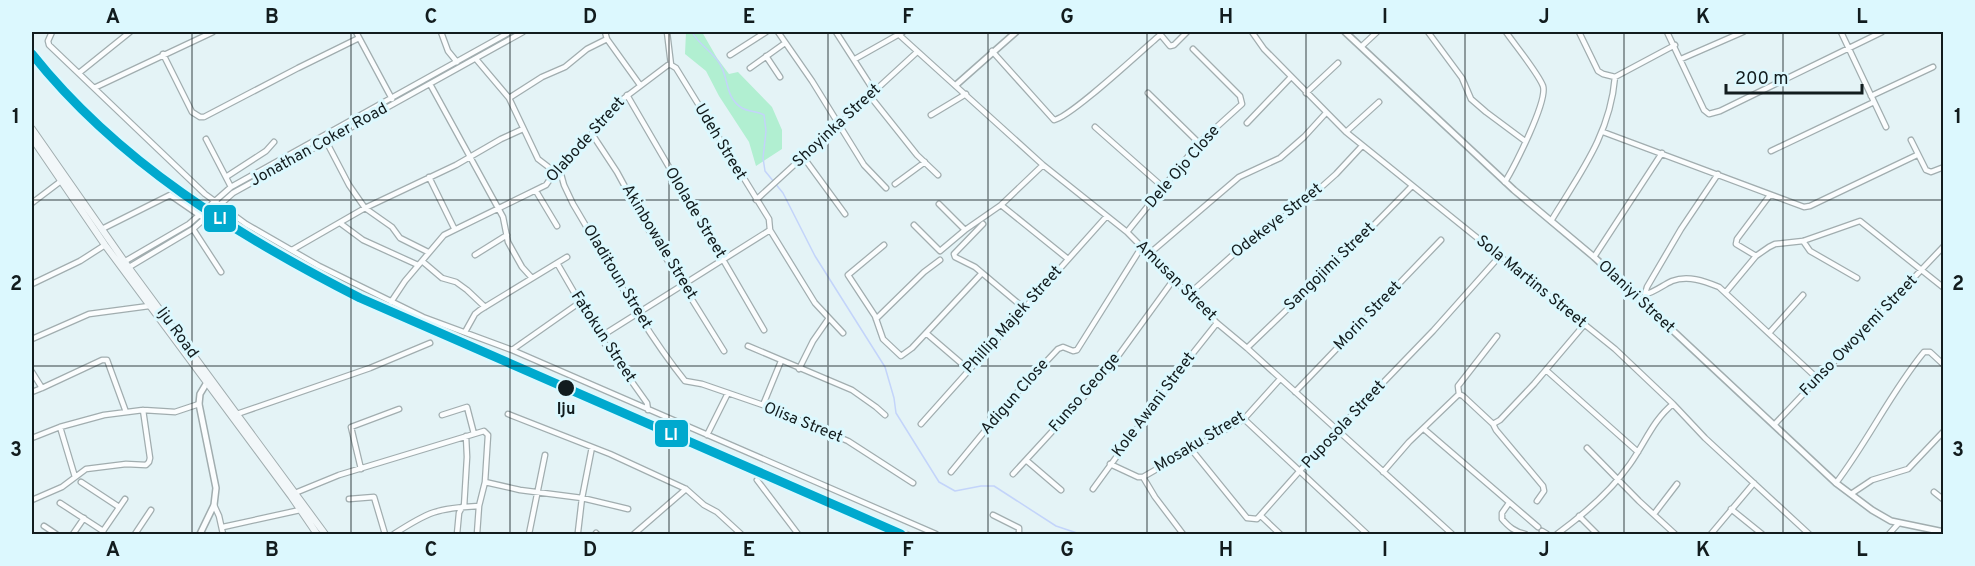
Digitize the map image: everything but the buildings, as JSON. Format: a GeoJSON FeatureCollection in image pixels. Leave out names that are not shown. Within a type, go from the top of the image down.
{"type":"FeatureCollection","features":[{"type":"Feature","properties":{"kind":"main road","name":"Iju Road"},"geometry":{"type":"LineString","coordinates":[[32,129],[102,229],[149,306],[316,534]]}},
{"type":"Feature","properties":{"kind":"main road","name":"Iju Road"},"geometry":{"type":"LineString","coordinates":[[32,138],[105,245],[124,266],[237,414],[325,534]]}},
{"type":"Feature","properties":{"kind":"street"},"geometry":{"type":"LineString","coordinates":[[52,32],[48,41],[49,45],[205,194],[292,250],[423,317],[512,350],[936,534]]}},
{"type":"Feature","properties":{"kind":"street"},"geometry":{"type":"LineString","coordinates":[[79,74],[130,32]]}},
{"type":"Feature","properties":{"kind":"street"},"geometry":{"type":"LineString","coordinates":[[94,88],[213,32]]}},
{"type":"Feature","properties":{"kind":"street"},"geometry":{"type":"LineString","coordinates":[[356,32],[393,99]]}},
{"type":"Feature","properties":{"kind":"street"},"geometry":{"type":"LineString","coordinates":[[441,32],[448,51],[457,62]]}},
{"type":"Feature","properties":{"kind":"street","name":"Jonathan Coker Road"},"geometry":{"type":"LineString","coordinates":[[124,266],[199,216],[231,187],[510,32]]}},
{"type":"Feature","properties":{"kind":"street","name":"Jonathan Coker Road"},"geometry":{"type":"LineString","coordinates":[[124,266],[193,229],[233,193],[523,32]]}},
{"type":"Feature","properties":{"kind":"street"},"geometry":{"type":"LineString","coordinates":[[605,32],[607,39],[640,85]]}},
{"type":"Feature","properties":{"kind":"street"},"geometry":{"type":"LineString","coordinates":[[666,32],[671,65]]}},
{"type":"Feature","properties":{"kind":"street"},"geometry":{"type":"LineString","coordinates":[[729,55],[766,32]]}},
{"type":"Feature","properties":{"kind":"street"},"geometry":{"type":"LineString","coordinates":[[778,32],[812,81],[864,165],[886,188]]}},
{"type":"Feature","properties":{"kind":"street"},"geometry":{"type":"LineString","coordinates":[[836,32],[855,59],[872,94],[917,155],[938,175]]}},
{"type":"Feature","properties":{"kind":"street"},"geometry":{"type":"LineString","coordinates":[[855,59],[900,32]]}},
{"type":"Feature","properties":{"kind":"street","name":"Amusan Street"},"geometry":{"type":"LineString","coordinates":[[900,32],[917,52],[1043,165],[1126,232],[1217,323],[1452,534]]}},
{"type":"Feature","properties":{"kind":"street"},"geometry":{"type":"LineString","coordinates":[[956,85],[1016,32]]}},
{"type":"Feature","properties":{"kind":"street"},"geometry":{"type":"LineString","coordinates":[[992,51],[1054,120],[1060,119],[1080,103],[1160,33],[1170,46],[1187,32]]}},
{"type":"Feature","properties":{"kind":"street","name":"Sola Martins Street"},"geometry":{"type":"LineString","coordinates":[[1252,32],[1264,49],[1325,114],[1499,258],[1616,349],[1705,438],[1809,534]]}},
{"type":"Feature","properties":{"kind":"street","name":"Olaniyi Street"},"geometry":{"type":"LineString","coordinates":[[1345,32],[1505,182],[1594,257],[1836,483],[1880,515],[1898,524],[1944,532]]}},
{"type":"Feature","properties":{"kind":"street"},"geometry":{"type":"LineString","coordinates":[[1362,46],[1377,32]]}},
{"type":"Feature","properties":{"kind":"street"},"geometry":{"type":"LineString","coordinates":[[1428,32],[1462,78],[1471,99],[1525,141]]}},
{"type":"Feature","properties":{"kind":"street"},"geometry":{"type":"LineString","coordinates":[[1505,182],[1538,112],[1544,93],[1544,88],[1506,32]]}},
{"type":"Feature","properties":{"kind":"street"},"geometry":{"type":"LineString","coordinates":[[1579,32],[1598,71],[1616,77],[1674,45]]}},
{"type":"Feature","properties":{"kind":"street"},"geometry":{"type":"LineString","coordinates":[[1666,32],[1704,110],[1709,114],[1720,111],[1881,32]]}},
{"type":"Feature","properties":{"kind":"street"},"geometry":{"type":"LineString","coordinates":[[1681,59],[1743,32]]}},
{"type":"Feature","properties":{"kind":"street"},"geometry":{"type":"LineString","coordinates":[[1841,32],[1886,127]]}},
{"type":"Feature","properties":{"kind":"street"},"geometry":{"type":"LineString","coordinates":[[163,54],[192,112],[204,117],[359,38]]}},
{"type":"Feature","properties":{"kind":"street"},"geometry":{"type":"LineString","coordinates":[[509,98],[542,77],[565,67],[587,49],[607,39]]}},
{"type":"Feature","properties":{"kind":"street"},"geometry":{"type":"LineString","coordinates":[[750,68],[785,42]]}},
{"type":"Feature","properties":{"kind":"street","name":"Dele Ojo Close"},"geometry":{"type":"LineString","coordinates":[[1126,232],[1199,143],[1242,104],[1240,96],[1193,49]]}},
{"type":"Feature","properties":{"kind":"street","name":"Shoyinka Street"},"geometry":{"type":"LineString","coordinates":[[756,200],[917,52]]}},
{"type":"Feature","properties":{"kind":"street"},"geometry":{"type":"LineString","coordinates":[[766,56],[780,77]]}},
{"type":"Feature","properties":{"kind":"street"},"geometry":{"type":"LineString","coordinates":[[476,59],[509,98],[538,159],[557,170]]}},
{"type":"Feature","properties":{"kind":"street"},"geometry":{"type":"LineString","coordinates":[[1306,93],[1338,63]]}},
{"type":"Feature","properties":{"kind":"street","name":"Olabode Street"},"geometry":{"type":"LineString","coordinates":[[392,302],[436,241],[454,228],[536,192],[550,181],[557,170],[582,147],[604,117],[627,95],[671,65]]}},
{"type":"Feature","properties":{"kind":"street","name":"Udeh Street"},"geometry":{"type":"LineString","coordinates":[[671,65],[769,219],[770,230]]}},
{"type":"Feature","properties":{"kind":"street"},"geometry":{"type":"LineString","coordinates":[[1871,96],[1934,67]]}},
{"type":"Feature","properties":{"kind":"street"},"geometry":{"type":"LineString","coordinates":[[1247,123],[1291,77]]}},
{"type":"Feature","properties":{"kind":"street"},"geometry":{"type":"LineString","coordinates":[[1551,221],[1589,160],[1603,132],[1616,77]]}},
{"type":"Feature","properties":{"kind":"street"},"geometry":{"type":"LineString","coordinates":[[430,84],[498,209],[505,224],[508,242],[522,267],[532,278]]}},
{"type":"Feature","properties":{"kind":"street"},"geometry":{"type":"LineString","coordinates":[[1148,93],[1199,143]]}},
{"type":"Feature","properties":{"kind":"street"},"geometry":{"type":"LineString","coordinates":[[931,115],[966,94]]}},
{"type":"Feature","properties":{"kind":"street","name":"Ololade Street"},"geometry":{"type":"LineString","coordinates":[[627,95],[765,330]]}},
{"type":"Feature","properties":{"kind":"street"},"geometry":{"type":"LineString","coordinates":[[1346,132],[1379,102]]}},
{"type":"Feature","properties":{"kind":"street"},"geometry":{"type":"LineString","coordinates":[[1771,151],[1874,102]]}},
{"type":"Feature","properties":{"kind":"street"},"geometry":{"type":"LineString","coordinates":[[1149,254],[1239,177],[1280,158],[1325,114]]}},
{"type":"Feature","properties":{"kind":"street"},"geometry":{"type":"LineString","coordinates":[[1095,127],[1164,188]]}},
{"type":"Feature","properties":{"kind":"street"},"geometry":{"type":"LineString","coordinates":[[292,250],[365,208],[523,129]]}},
{"type":"Feature","properties":{"kind":"street"},"geometry":{"type":"LineString","coordinates":[[1603,132],[1799,206],[1810,206],[1917,155]]}},
{"type":"Feature","properties":{"kind":"street","name":"Akinbowale Street"},"geometry":{"type":"LineString","coordinates":[[592,134],[617,171],[648,229],[724,351]]}},
{"type":"Feature","properties":{"kind":"street"},"geometry":{"type":"LineString","coordinates":[[206,139],[231,187]]}},
{"type":"Feature","properties":{"kind":"street"},"geometry":{"type":"LineString","coordinates":[[1911,140],[1926,170],[1931,172],[1944,167]]}},
{"type":"Feature","properties":{"kind":"street"},"geometry":{"type":"LineString","coordinates":[[326,141],[365,208],[392,227],[400,238],[428,252]]}},
{"type":"Feature","properties":{"kind":"street"},"geometry":{"type":"LineString","coordinates":[[226,177],[266,151],[274,142]]}},
{"type":"Feature","properties":{"kind":"street","name":"Odekeye Street"},"geometry":{"type":"LineString","coordinates":[[1189,294],[1244,245],[1308,199],[1362,146]]}},
{"type":"Feature","properties":{"kind":"street"},"geometry":{"type":"LineString","coordinates":[[1594,257],[1662,153]]}},
{"type":"Feature","properties":{"kind":"street"},"geometry":{"type":"LineString","coordinates":[[804,158],[845,214]]}},
{"type":"Feature","properties":{"kind":"street"},"geometry":{"type":"LineString","coordinates":[[895,184],[926,162]]}},
{"type":"Feature","properties":{"kind":"street"},"geometry":{"type":"LineString","coordinates":[[914,225],[939,251],[1001,205],[1033,172],[1043,165]]}},
{"type":"Feature","properties":{"kind":"street","name":"Oladitoun Street"},"geometry":{"type":"LineString","coordinates":[[557,170],[573,204],[638,315],[664,355],[685,381]]}},
{"type":"Feature","properties":{"kind":"street"},"geometry":{"type":"LineString","coordinates":[[1646,294],[1647,287],[1681,229],[1718,174]]}},
{"type":"Feature","properties":{"kind":"street"},"geometry":{"type":"LineString","coordinates":[[429,177],[454,228]]}},
{"type":"Feature","properties":{"kind":"street"},"geometry":{"type":"LineString","coordinates":[[32,203],[61,181]]}},
{"type":"Feature","properties":{"kind":"street","name":"Sangojimi Street"},"geometry":{"type":"LineString","coordinates":[[1247,348],[1412,186]]}},
{"type":"Feature","properties":{"kind":"street"},"geometry":{"type":"LineString","coordinates":[[536,192],[557,226]]}},
{"type":"Feature","properties":{"kind":"street"},"geometry":{"type":"LineString","coordinates":[[102,229],[170,195],[205,219]]}},
{"type":"Feature","properties":{"kind":"street"},"geometry":{"type":"LineString","coordinates":[[1756,256],[1736,244],[1737,239],[1770,195]]}},
{"type":"Feature","properties":{"kind":"street"},"geometry":{"type":"LineString","coordinates":[[939,204],[965,230]]}},
{"type":"Feature","properties":{"kind":"street"},"geometry":{"type":"LineString","coordinates":[[1001,205],[1068,259]]}},
{"type":"Feature","properties":{"kind":"street","name":"Phillip Majek Street"},"geometry":{"type":"LineString","coordinates":[[921,424],[1106,217]]}},
{"type":"Feature","properties":{"kind":"street"},"geometry":{"type":"LineString","coordinates":[[1726,292],[1756,256],[1775,244],[1803,241],[1860,221],[1944,288]]}},
{"type":"Feature","properties":{"kind":"street"},"geometry":{"type":"LineString","coordinates":[[340,222],[363,240],[420,263],[442,278],[456,282],[485,307]]}},
{"type":"Feature","properties":{"kind":"street"},"geometry":{"type":"LineString","coordinates":[[983,224],[954,254],[955,257],[982,273],[1025,309]]}},
{"type":"Feature","properties":{"kind":"street"},"geometry":{"type":"LineString","coordinates":[[193,229],[221,272]]}},
{"type":"Feature","properties":{"kind":"street"},"geometry":{"type":"LineString","coordinates":[[600,337],[770,230],[815,303],[843,333]]}},
{"type":"Feature","properties":{"kind":"street"},"geometry":{"type":"LineString","coordinates":[[475,255],[507,235]]}},
{"type":"Feature","properties":{"kind":"street","name":"Morin Street"},"geometry":{"type":"LineString","coordinates":[[1295,392],[1441,240]]}},
{"type":"Feature","properties":{"kind":"street"},"geometry":{"type":"LineString","coordinates":[[1803,241],[1810,251],[1857,278]]}},
{"type":"Feature","properties":{"kind":"street"},"geometry":{"type":"LineString","coordinates":[[32,284],[80,261],[105,245]]}},
{"type":"Feature","properties":{"kind":"street"},"geometry":{"type":"LineString","coordinates":[[884,245],[848,275],[876,319],[883,339],[899,355],[904,355],[982,273]]}},
{"type":"Feature","properties":{"kind":"street","name":"Funso Owoyemi Street"},"geometry":{"type":"LineString","coordinates":[[1774,425],[1944,246]]}},
{"type":"Feature","properties":{"kind":"street","name":"Adigun Close"},"geometry":{"type":"LineString","coordinates":[[951,472],[1012,398],[1060,347],[1077,350],[1141,248]]}},
{"type":"Feature","properties":{"kind":"street"},"geometry":{"type":"LineString","coordinates":[[465,332],[475,314],[567,257]]}},
{"type":"Feature","properties":{"kind":"street","name":"Puposola Street"},"geometry":{"type":"LineString","coordinates":[[1261,516],[1337,430],[1433,331],[1499,258]]}},
{"type":"Feature","properties":{"kind":"street"},"geometry":{"type":"LineString","coordinates":[[876,319],[924,272],[940,260]]}},
{"type":"Feature","properties":{"kind":"street","name":"Fatokun Street"},"geometry":{"type":"LineString","coordinates":[[557,263],[600,337],[647,403],[648,410]]}},
{"type":"Feature","properties":{"kind":"street"},"geometry":{"type":"LineString","coordinates":[[1639,301],[1646,294],[1672,281],[1684,278],[1719,287],[1818,379]]}},
{"type":"Feature","properties":{"kind":"street","name":"Funso George"},"geometry":{"type":"LineString","coordinates":[[1013,474],[1104,374],[1174,279]]}},
{"type":"Feature","properties":{"kind":"street"},"geometry":{"type":"LineString","coordinates":[[1770,332],[1803,295]]}},
{"type":"Feature","properties":{"kind":"street"},"geometry":{"type":"LineString","coordinates":[[512,350],[579,303]]}},
{"type":"Feature","properties":{"kind":"street"},"geometry":{"type":"LineString","coordinates":[[32,339],[88,314],[149,306]]}},
{"type":"Feature","properties":{"kind":"street"},"geometry":{"type":"LineString","coordinates":[[799,369],[813,341],[829,318]]}},
{"type":"Feature","properties":{"kind":"street","name":"Kole Awani Street"},"geometry":{"type":"LineString","coordinates":[[1093,489],[1217,323]]}},
{"type":"Feature","properties":{"kind":"street"},"geometry":{"type":"LineString","coordinates":[[1493,424],[1500,420],[1546,370],[1584,325]]}},
{"type":"Feature","properties":{"kind":"street"},"geometry":{"type":"LineString","coordinates":[[926,333],[968,369]]}},
{"type":"Feature","properties":{"kind":"street"},"geometry":{"type":"LineString","coordinates":[[1459,394],[1458,386],[1497,336]]}},
{"type":"Feature","properties":{"kind":"street"},"geometry":{"type":"LineString","coordinates":[[237,414],[370,368],[430,343]]}},
{"type":"Feature","properties":{"kind":"street"},"geometry":{"type":"LineString","coordinates":[[748,346],[852,390],[885,415]]}},
{"type":"Feature","properties":{"kind":"street"},"geometry":{"type":"LineString","coordinates":[[1836,483],[1855,458],[1906,374],[1924,352],[1930,352],[1944,365]]}},
{"type":"Feature","properties":{"kind":"street"},"geometry":{"type":"LineString","coordinates":[[32,392],[102,360],[107,360],[126,412]]}},
{"type":"Feature","properties":{"kind":"street"},"geometry":{"type":"LineString","coordinates":[[763,405],[782,362]]}},
{"type":"Feature","properties":{"kind":"street"},"geometry":{"type":"LineString","coordinates":[[1546,370],[1638,452]]}},
{"type":"Feature","properties":{"kind":"street"},"geometry":{"type":"LineString","coordinates":[[32,372],[42,388]]}},
{"type":"Feature","properties":{"kind":"street","name":"Mosaku Street"},"geometry":{"type":"LineString","coordinates":[[1143,477],[1244,419],[1280,379]]}},
{"type":"Feature","properties":{"kind":"street","name":"Olisa Street"},"geometry":{"type":"LineString","coordinates":[[685,381],[702,384],[763,405],[848,441],[913,483]]}},
{"type":"Feature","properties":{"kind":"street"},"geometry":{"type":"LineString","coordinates":[[200,534],[214,505],[216,488],[199,404],[200,394],[206,384]]}},
{"type":"Feature","properties":{"kind":"street"},"geometry":{"type":"LineString","coordinates":[[707,435],[728,393]]}},
{"type":"Feature","properties":{"kind":"street"},"geometry":{"type":"LineString","coordinates":[[1459,394],[1493,424],[1543,486],[1544,491],[1537,501]]}},
{"type":"Feature","properties":{"kind":"street"},"geometry":{"type":"LineString","coordinates":[[1383,472],[1459,394]]}},
{"type":"Feature","properties":{"kind":"street"},"geometry":{"type":"LineString","coordinates":[[32,438],[60,427],[126,412],[143,410],[175,412],[199,404]]}},
{"type":"Feature","properties":{"kind":"street"},"geometry":{"type":"LineString","coordinates":[[1557,534],[1619,479],[1638,452],[1652,426],[1673,404]]}},
{"type":"Feature","properties":{"kind":"street"},"geometry":{"type":"LineString","coordinates":[[442,415],[467,407],[474,434]]}},
{"type":"Feature","properties":{"kind":"street"},"geometry":{"type":"LineString","coordinates":[[361,469],[351,427],[399,409]]}},
{"type":"Feature","properties":{"kind":"street"},"geometry":{"type":"LineString","coordinates":[[32,500],[62,487],[86,469],[126,464],[146,465],[150,458],[143,410]]}},
{"type":"Feature","properties":{"kind":"street"},"geometry":{"type":"LineString","coordinates":[[508,414],[592,447],[686,489],[717,512],[741,534]]}},
{"type":"Feature","properties":{"kind":"street"},"geometry":{"type":"LineString","coordinates":[[1244,419],[1367,534]]}},
{"type":"Feature","properties":{"kind":"street"},"geometry":{"type":"LineString","coordinates":[[60,427],[75,477]]}},
{"type":"Feature","properties":{"kind":"street"},"geometry":{"type":"LineString","coordinates":[[1424,429],[1542,531]]}},
{"type":"Feature","properties":{"kind":"street"},"geometry":{"type":"LineString","coordinates":[[295,493],[361,469],[484,431],[488,435],[485,482],[479,506],[477,534]]}},
{"type":"Feature","properties":{"kind":"street"},"geometry":{"type":"LineString","coordinates":[[1851,494],[1872,480],[1908,469],[1944,431]]}},
{"type":"Feature","properties":{"kind":"street"},"geometry":{"type":"LineString","coordinates":[[457,534],[459,513],[463,507],[467,457],[466,436]]}},
{"type":"Feature","properties":{"kind":"street"},"geometry":{"type":"LineString","coordinates":[[578,532],[592,447]]}},
{"type":"Feature","properties":{"kind":"street"},"geometry":{"type":"LineString","coordinates":[[1587,448],[1675,534]]}},
{"type":"Feature","properties":{"kind":"street"},"geometry":{"type":"LineString","coordinates":[[1191,449],[1247,518],[1253,520],[1261,516],[1280,534]]}},
{"type":"Feature","properties":{"kind":"street"},"geometry":{"type":"LineString","coordinates":[[529,534],[544,455]]}},
{"type":"Feature","properties":{"kind":"street"},"geometry":{"type":"LineString","coordinates":[[1026,460],[1061,490]]}},
{"type":"Feature","properties":{"kind":"street"},"geometry":{"type":"LineString","coordinates":[[1110,464],[1138,477],[1143,477],[1183,534]]}},
{"type":"Feature","properties":{"kind":"street"},"geometry":{"type":"LineString","coordinates":[[758,480],[798,534]]}},
{"type":"Feature","properties":{"kind":"street"},"geometry":{"type":"LineString","coordinates":[[81,482],[120,507]]}},
{"type":"Feature","properties":{"kind":"street"},"geometry":{"type":"LineString","coordinates":[[485,482],[537,493],[582,498],[628,509]]}},
{"type":"Feature","properties":{"kind":"street"},"geometry":{"type":"LineString","coordinates":[[1711,534],[1754,483]]}},
{"type":"Feature","properties":{"kind":"street"},"geometry":{"type":"LineString","coordinates":[[1654,514],[1677,484]]}},
{"type":"Feature","properties":{"kind":"street"},"geometry":{"type":"LineString","coordinates":[[637,533],[686,489]]}},
{"type":"Feature","properties":{"kind":"street"},"geometry":{"type":"LineString","coordinates":[[1934,492],[1944,500]]}},
{"type":"Feature","properties":{"kind":"street"},"geometry":{"type":"LineString","coordinates":[[350,499],[374,497],[385,534]]}},
{"type":"Feature","properties":{"kind":"street"},"geometry":{"type":"LineString","coordinates":[[60,503],[104,533],[125,500]]}},
{"type":"Feature","properties":{"kind":"street"},"geometry":{"type":"LineString","coordinates":[[1509,503],[1502,513],[1502,519],[1508,527],[1518,533],[1526,534]]}},
{"type":"Feature","properties":{"kind":"street"},"geometry":{"type":"LineString","coordinates":[[214,505],[218,510],[223,534]]}},
{"type":"Feature","properties":{"kind":"street"},"geometry":{"type":"LineString","coordinates":[[394,534],[426,514],[437,510],[479,506]]}},
{"type":"Feature","properties":{"kind":"street"},"geometry":{"type":"LineString","coordinates":[[1731,509],[1762,534]]}},
{"type":"Feature","properties":{"kind":"street"},"geometry":{"type":"LineString","coordinates":[[135,534],[151,510]]}},
{"type":"Feature","properties":{"kind":"street"},"geometry":{"type":"LineString","coordinates":[[223,527],[300,510]]}},
{"type":"Feature","properties":{"kind":"street"},"geometry":{"type":"LineString","coordinates":[[993,515],[1019,528],[1019,534]]}},
{"type":"Feature","properties":{"kind":"street"},"geometry":{"type":"LineString","coordinates":[[1579,516],[1596,534]]}},
{"type":"Feature","properties":{"kind":"street"},"geometry":{"type":"LineString","coordinates":[[73,534],[84,518]]}},
{"type":"Feature","properties":{"kind":"street"},"geometry":{"type":"LineString","coordinates":[[1889,534],[1898,524]]}},
{"type":"Feature","properties":{"kind":"street"},"geometry":{"type":"LineString","coordinates":[[44,526],[56,534]]}},
{"type":"Feature","properties":{"kind":"green space"},"geometry":{"type":"Polygon","coordinates":[[[686,32],[702,32],[729,74],[738,72],[772,107],[782,130],[782,149],[756,166],[749,142],[719,96],[706,71],[685,54],[686,32]]]}},
{"type":"Feature","properties":{"kind":"waterway"},"geometry":{"type":"LineString","coordinates":[[692,32],[720,64],[730,94],[737,104],[764,115],[765,171],[783,193],[815,256],[885,367],[896,413],[939,482],[955,491],[994,486],[1056,526],[1080,534]]}},
{"type":"Feature","properties":{"kind":"railway"},"geometry":{"type":"LineString","coordinates":[[32,53],[90,112],[146,159],[279,251],[359,293],[495,354],[913,534]]}},
{"type":"Feature","properties":{"kind":"transit line","name":"LI"},"geometry":{"type":"LineString","coordinates":[[32,54],[102,129],[141,162],[225,222],[314,274],[360,298],[901,534]]}},
{"type":"Feature","properties":{"kind":"place","name":"Iju"},"geometry":{"type":"Point","coordinates":[566,388]}}]}
